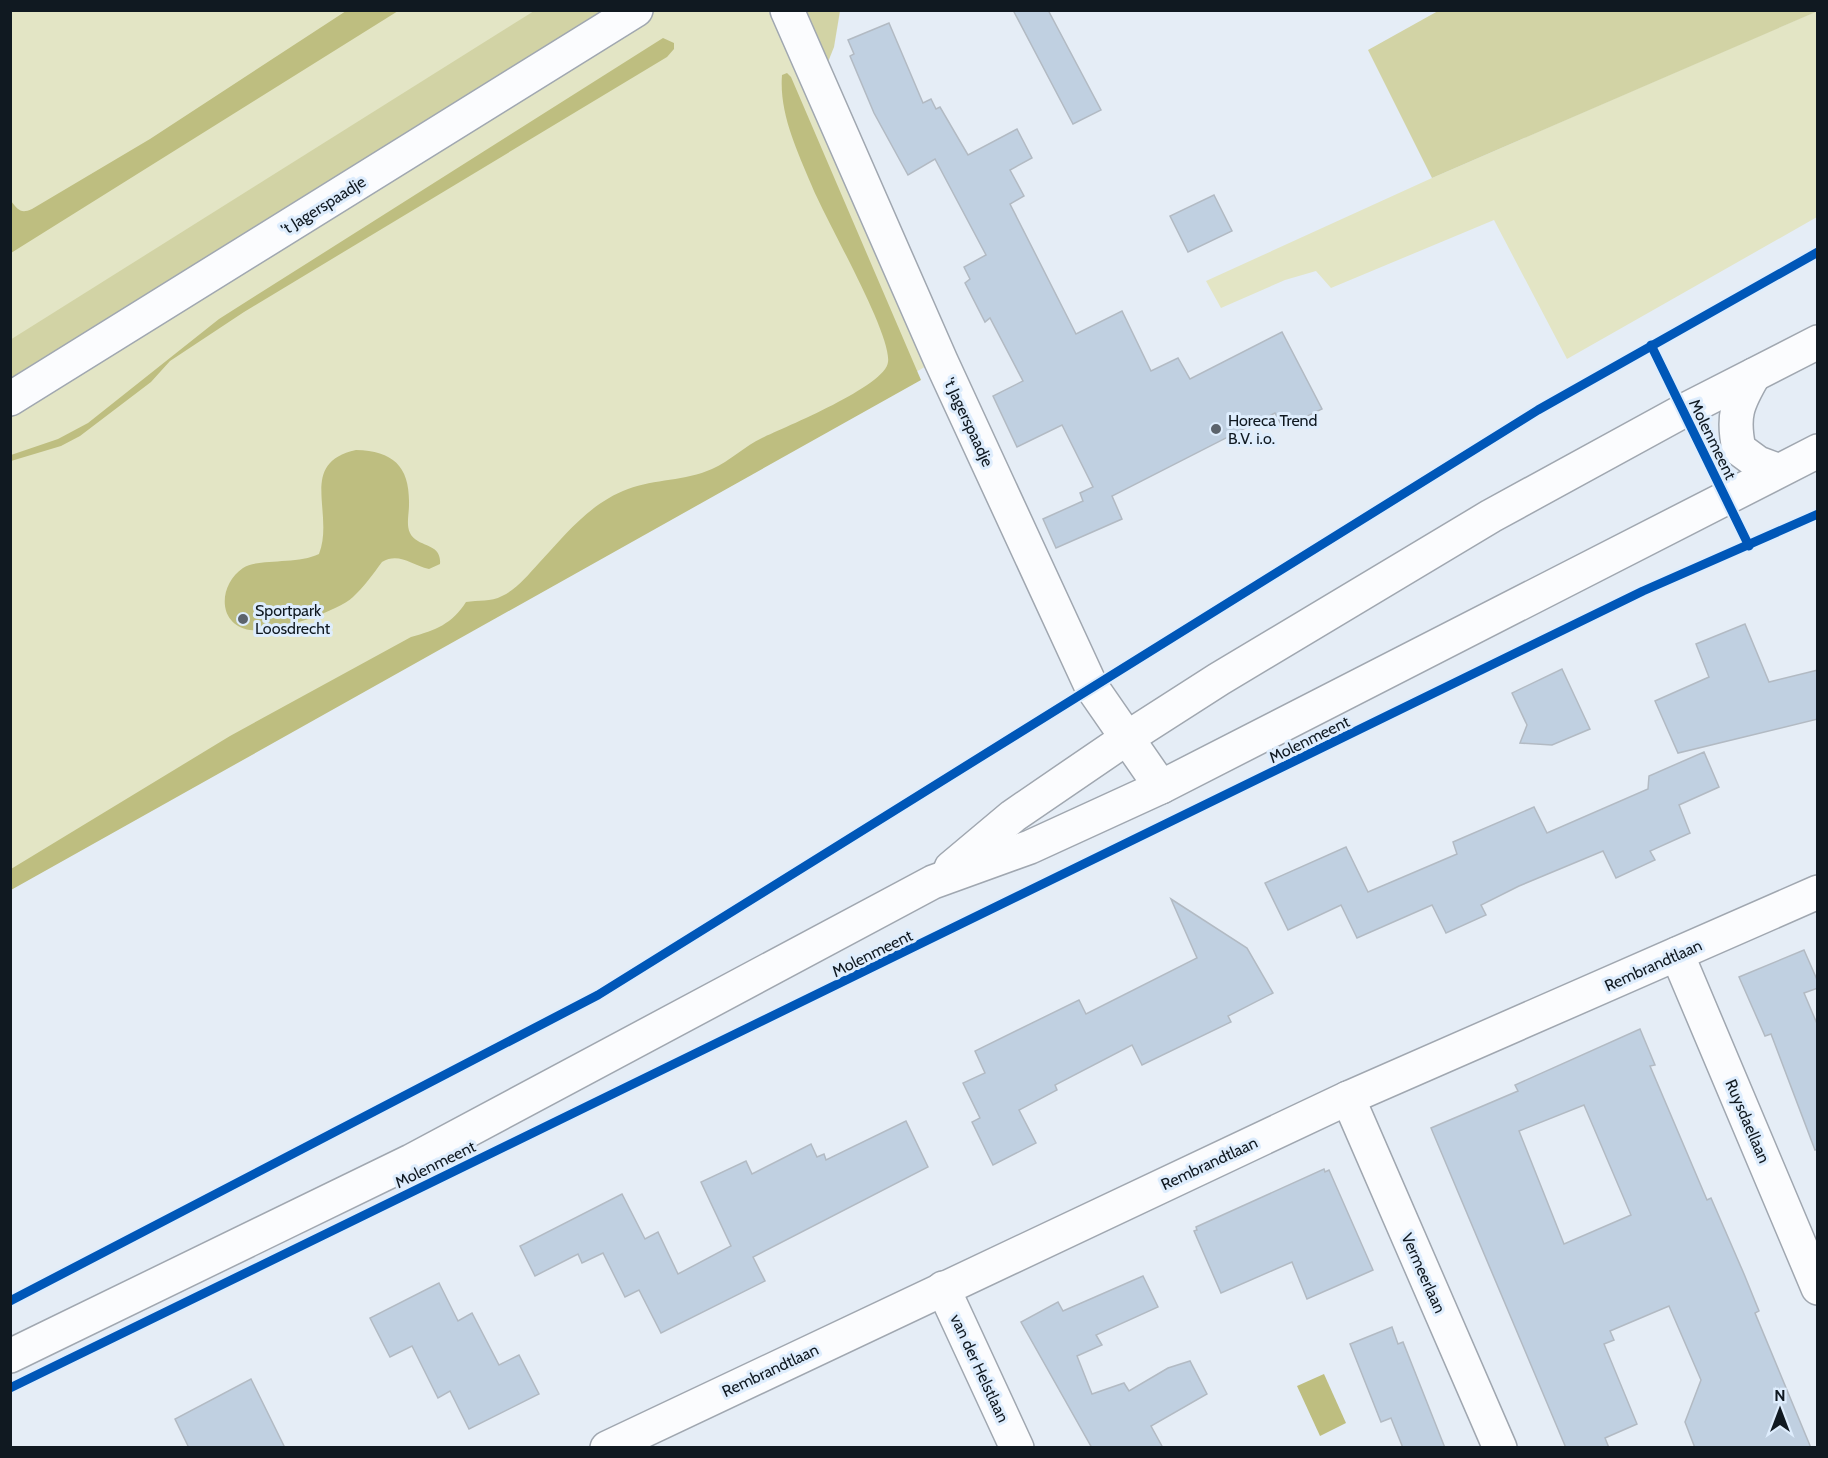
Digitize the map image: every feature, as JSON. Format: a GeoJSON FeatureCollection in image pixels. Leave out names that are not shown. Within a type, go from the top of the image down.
{"type":"FeatureCollection","features":[{"type":"Feature","properties":{"kind":"street","name":"'t Jagerspaadje"},"geometry":{"type":"LineString","coordinates":[[10,399],[636,10]]}},
{"type":"Feature","properties":{"kind":"street","name":"'t Jagerspaadje"},"geometry":{"type":"LineString","coordinates":[[787,10],[941,361],[1090,686],[1161,788]]}},
{"type":"Feature","properties":{"kind":"street","name":"Molenmeent"},"geometry":{"type":"LineString","coordinates":[[933,882],[1013,816],[1127,738],[1491,516],[1817,343]]}},
{"type":"Feature","properties":{"kind":"street","name":"Molenmeent"},"geometry":{"type":"LineString","coordinates":[[1754,375],[1736,407],[1735,428],[1740,449],[1758,463],[1777,470]]}},
{"type":"Feature","properties":{"kind":"street","name":"Molenmeent"},"geometry":{"type":"LineString","coordinates":[[10,1356],[411,1161],[933,882],[1030,847],[1161,788],[1777,470],[1817,452]]}},
{"type":"Feature","properties":{"kind":"street","name":"Rembrandtlaan"},"geometry":{"type":"LineString","coordinates":[[607,1448],[1348,1098],[1818,892]]}},
{"type":"Feature","properties":{"kind":"street","name":"Ruysdaellaan"},"geometry":{"type":"LineString","coordinates":[[1677,954],[1818,1288]]}},
{"type":"Feature","properties":{"kind":"street","name":"Vermeerlaan"},"geometry":{"type":"LineString","coordinates":[[1348,1098],[1500,1448]]}},
{"type":"Feature","properties":{"kind":"street","name":"van der Helstlaan"},"geometry":{"type":"LineString","coordinates":[[943,1288],[1017,1448]]}},
{"type":"Feature","properties":{"kind":"path"},"geometry":{"type":"LineString","coordinates":[[1806,519],[1817,516]]}},
{"type":"Feature","properties":{"kind":"shaded area","name":"Sportpark Loosdrecht"},"geometry":{"type":"Polygon","coordinates":[[[11,11],[797,11],[939,359],[11,879],[11,11]]]}},
{"type":"Feature","properties":{"kind":"shaded area"},"geometry":{"type":"Polygon","coordinates":[[[346,11],[398,11],[11,253],[11,201],[20,210],[32,209],[150,139],[346,11]]]}},
{"type":"Feature","properties":{"kind":"shaded area"},"geometry":{"type":"Polygon","coordinates":[[[534,11],[603,11],[32,372],[11,380],[10,340],[534,11]]]}},
{"type":"Feature","properties":{"kind":"shaded area"},"geometry":{"type":"Polygon","coordinates":[[[804,11],[840,11],[834,47],[822,77],[804,11]]]}},
{"type":"Feature","properties":{"kind":"shaded area"},"geometry":{"type":"Polygon","coordinates":[[[1438,11],[1818,11],[1432,178],[1368,50],[1438,11]]]}},
{"type":"Feature","properties":{"kind":"shaded area"},"geometry":{"type":"Polygon","coordinates":[[[1817,11],[1817,217],[1567,359],[1494,220],[1331,288],[1316,271],[1285,280],[1221,308],[1206,281],[1432,178],[1817,11]]]}},
{"type":"Feature","properties":{"kind":"shaded area"},"geometry":{"type":"Polygon","coordinates":[[[663,38],[674,43],[674,49],[667,57],[244,312],[170,361],[151,382],[80,436],[61,446],[11,461],[11,455],[58,439],[88,423],[219,319],[663,38]]]}},
{"type":"Feature","properties":{"kind":"shaded area"},"geometry":{"type":"Polygon","coordinates":[[[787,73],[791,77],[921,380],[11,890],[11,869],[230,736],[411,637],[443,625],[461,610],[466,602],[498,598],[512,590],[579,520],[602,502],[638,486],[691,476],[712,469],[756,441],[853,394],[883,372],[888,362],[880,327],[818,201],[790,131],[782,89],[782,75],[787,73]]]}},
{"type":"Feature","properties":{"kind":"shaded area"},"geometry":{"type":"Polygon","coordinates":[[[356,450],[369,451],[390,458],[403,471],[409,492],[410,533],[413,538],[437,552],[440,564],[429,569],[400,559],[388,559],[382,562],[353,597],[333,609],[303,621],[273,629],[250,630],[239,626],[231,620],[227,612],[225,603],[229,584],[235,575],[250,565],[300,559],[319,554],[323,538],[321,491],[323,478],[328,466],[338,457],[356,450]]]}},
{"type":"Feature","properties":{"kind":"shaded area"},"geometry":{"type":"Polygon","coordinates":[[[1324,1374],[1346,1423],[1320,1436],[1297,1386],[1324,1374]]]}},
{"type":"Feature","properties":{"kind":"building"},"geometry":{"type":"Polygon","coordinates":[[[1013,10],[1048,10],[1101,110],[1073,124],[1013,10]]]}},
{"type":"Feature","properties":{"kind":"building"},"geometry":{"type":"Polygon","coordinates":[[[889,23],[923,103],[931,99],[936,109],[940,107],[968,155],[1017,129],[1032,158],[1010,170],[1024,196],[1010,204],[1076,334],[1122,311],[1151,371],[1178,358],[1190,379],[1282,332],[1322,409],[1283,428],[1275,413],[1112,496],[1122,519],[1056,548],[1043,519],[1083,501],[1080,493],[1093,487],[1062,425],[1017,447],[993,396],[1023,381],[990,318],[985,322],[965,283],[970,279],[964,267],[986,255],[935,159],[908,175],[874,113],[850,56],[854,54],[848,40],[889,23]]]}},
{"type":"Feature","properties":{"kind":"building"},"geometry":{"type":"Polygon","coordinates":[[[1214,195],[1232,231],[1188,252],[1170,216],[1214,195]]]}},
{"type":"Feature","properties":{"kind":"building"},"geometry":{"type":"Polygon","coordinates":[[[1745,624],[1769,682],[1818,670],[1818,719],[1678,753],[1655,701],[1709,677],[1696,644],[1745,624]]]}},
{"type":"Feature","properties":{"kind":"building"},"geometry":{"type":"Polygon","coordinates":[[[1562,669],[1590,729],[1552,745],[1520,743],[1527,725],[1512,693],[1562,669]]]}},
{"type":"Feature","properties":{"kind":"building"},"geometry":{"type":"Polygon","coordinates":[[[1704,752],[1719,787],[1679,805],[1690,833],[1650,851],[1655,860],[1616,878],[1603,851],[1519,886],[1481,905],[1486,915],[1446,933],[1432,905],[1357,938],[1341,905],[1288,930],[1265,883],[1346,847],[1368,892],[1457,854],[1453,842],[1534,807],[1547,833],[1648,789],[1649,776],[1704,752]]]}},
{"type":"Feature","properties":{"kind":"building"},"geometry":{"type":"Polygon","coordinates":[[[1171,899],[1247,948],[1273,993],[1228,1016],[1231,1022],[1142,1065],[1132,1045],[1055,1085],[1057,1090],[1019,1110],[1036,1143],[993,1165],[972,1122],[980,1118],[963,1083],[985,1073],[975,1051],[1079,1000],[1086,1014],[1197,958],[1171,899]]]}},
{"type":"Feature","properties":{"kind":"building"},"geometry":{"type":"Polygon","coordinates":[[[1804,950],[1818,982],[1818,988],[1804,993],[1818,1026],[1818,1149],[1815,1150],[1771,1034],[1765,1036],[1739,977],[1804,950]]]}},
{"type":"Feature","properties":{"kind":"building"},"geometry":{"type":"Polygon","coordinates":[[[1640,1029],[1655,1065],[1650,1066],[1707,1200],[1711,1198],[1744,1274],[1759,1311],[1755,1313],[1811,1448],[1695,1448],[1685,1422],[1701,1380],[1669,1306],[1610,1331],[1614,1340],[1604,1344],[1637,1424],[1605,1438],[1609,1448],[1566,1448],[1431,1128],[1518,1091],[1515,1085],[1640,1029]],[[1584,1105],[1519,1131],[1564,1244],[1631,1215],[1584,1105]]]}},
{"type":"Feature","properties":{"kind":"building"},"geometry":{"type":"Polygon","coordinates":[[[906,1121],[928,1167],[753,1257],[765,1281],[661,1333],[639,1290],[625,1297],[603,1253],[582,1263],[578,1254],[535,1276],[520,1246],[622,1194],[645,1239],[658,1232],[678,1274],[731,1246],[701,1182],[746,1161],[752,1174],[811,1144],[817,1157],[824,1154],[826,1160],[906,1121]]]}},
{"type":"Feature","properties":{"kind":"building"},"geometry":{"type":"Polygon","coordinates":[[[1324,1169],[1325,1172],[1329,1170],[1373,1270],[1307,1299],[1292,1262],[1221,1293],[1194,1231],[1197,1230],[1196,1227],[1324,1169]]]}},
{"type":"Feature","properties":{"kind":"building"},"geometry":{"type":"Polygon","coordinates":[[[1143,1276],[1158,1307],[1096,1335],[1102,1345],[1077,1356],[1092,1394],[1124,1383],[1129,1391],[1168,1368],[1190,1361],[1207,1394],[1151,1426],[1163,1448],[1092,1448],[1021,1322],[1058,1302],[1063,1311],[1143,1276]]]}},
{"type":"Feature","properties":{"kind":"building"},"geometry":{"type":"Polygon","coordinates":[[[439,1283],[458,1321],[472,1313],[499,1365],[519,1355],[539,1394],[469,1429],[450,1391],[438,1398],[412,1346],[390,1357],[370,1318],[439,1283]]]}},
{"type":"Feature","properties":{"kind":"building"},"geometry":{"type":"Polygon","coordinates":[[[1392,1327],[1398,1344],[1403,1342],[1445,1448],[1403,1448],[1391,1418],[1381,1422],[1350,1344],[1392,1327]]]}},
{"type":"Feature","properties":{"kind":"building"},"geometry":{"type":"Polygon","coordinates":[[[251,1379],[285,1448],[189,1448],[175,1419],[251,1379]]]}},
{"type":"Feature","properties":{"kind":"cycle path"},"geometry":{"type":"LineString","coordinates":[[10,1301],[598,995],[1538,410],[1818,252]]}},
{"type":"Feature","properties":{"kind":"cycle path"},"geometry":{"type":"LineString","coordinates":[[1651,345],[1749,546]]}},
{"type":"Feature","properties":{"kind":"cycle path"},"geometry":{"type":"LineString","coordinates":[[10,1388],[1643,591],[1818,514]]}},
{"type":"Feature","properties":{"kind":"place","name":"Horeca Trend B.V. i.o."},"geometry":{"type":"Point","coordinates":[1216,429]}},
{"type":"Feature","properties":{"kind":"place","name":"Sportpark Loosdrecht"},"geometry":{"type":"Point","coordinates":[243,619]}}]}
